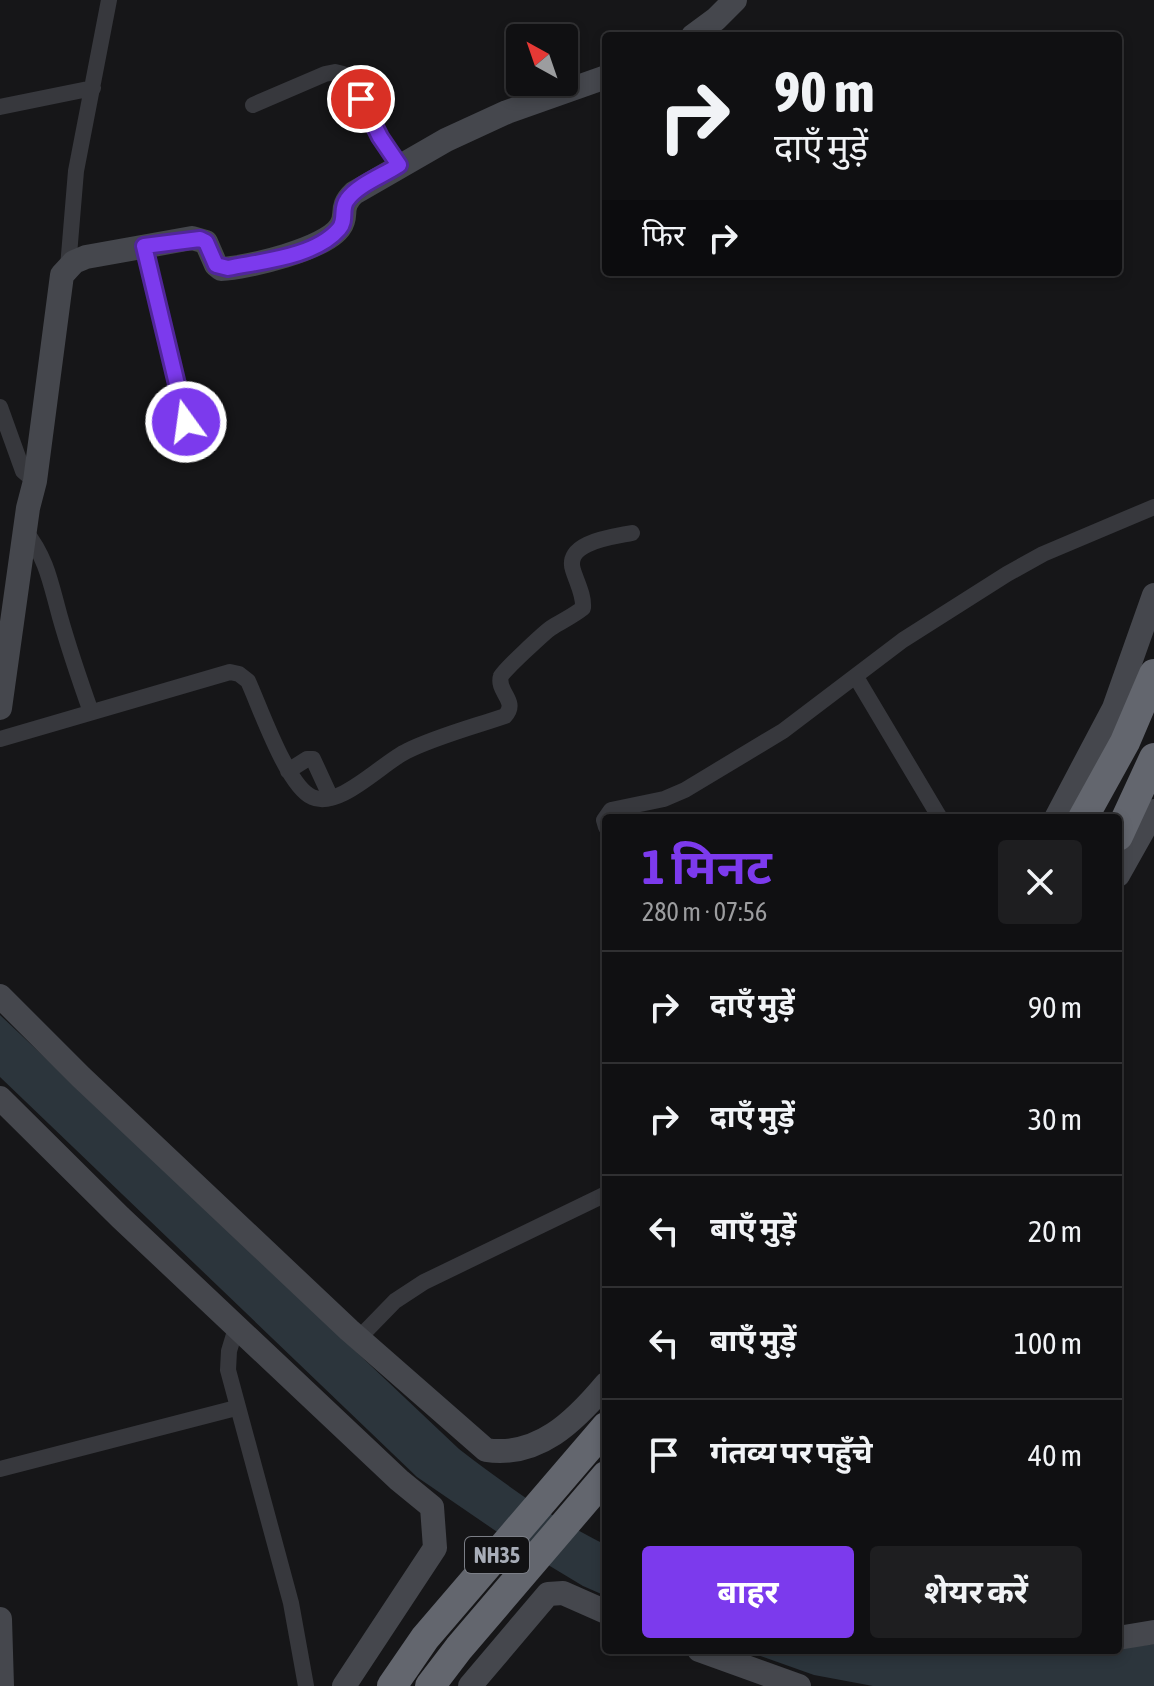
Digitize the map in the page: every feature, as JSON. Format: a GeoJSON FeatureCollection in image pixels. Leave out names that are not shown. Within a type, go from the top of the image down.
{"type":"FeatureCollection","features":[{"type":"Feature","properties":{"kind":"highway"},"geometry":{"type":"LineString","coordinates":[[1085,814],[1125,742],[1154,674]]}},
{"type":"Feature","properties":{"kind":"highway"},"geometry":{"type":"LineString","coordinates":[[1122,827],[1154,758]]}},
{"type":"Feature","properties":{"kind":"highway","name":"NH35"},"geometry":{"type":"LineString","coordinates":[[392,1686],[425,1638],[602,1432]]}},
{"type":"Feature","properties":{"kind":"highway","name":"NH35"},"geometry":{"type":"LineString","coordinates":[[430,1686],[602,1481]]}},
{"type":"Feature","properties":{"kind":"street"},"geometry":{"type":"LineString","coordinates":[[68,267],[76,171],[109,0]]}},
{"type":"Feature","properties":{"kind":"street"},"geometry":{"type":"LineString","coordinates":[[698,32],[735,0]]}},
{"type":"Feature","properties":{"kind":"street"},"geometry":{"type":"LineString","coordinates":[[253,105],[325,74],[343,74],[354,84],[380,137],[399,165]]}},
{"type":"Feature","properties":{"kind":"street"},"geometry":{"type":"LineString","coordinates":[[0,708],[35,481],[62,275],[68,267],[86,257],[200,239],[206,242],[216,265],[221,269],[309,248],[338,231],[343,222],[346,200],[399,165],[507,112],[602,78]]}},
{"type":"Feature","properties":{"kind":"street"},"geometry":{"type":"LineString","coordinates":[[0,107],[93,88]]}},
{"type":"Feature","properties":{"kind":"street"},"geometry":{"type":"LineString","coordinates":[[144,246],[186,422]]}},
{"type":"Feature","properties":{"kind":"street"},"geometry":{"type":"LineString","coordinates":[[0,407],[23,471],[35,481]]}},
{"type":"Feature","properties":{"kind":"street"},"geometry":{"type":"LineString","coordinates":[[608,814],[611,810],[664,799],[685,790],[783,731],[903,640],[1007,574],[1043,554],[1154,507]]}},
{"type":"Feature","properties":{"kind":"street"},"geometry":{"type":"LineString","coordinates":[[25,531],[38,547],[48,568],[60,618],[91,712]]}},
{"type":"Feature","properties":{"kind":"street"},"geometry":{"type":"LineString","coordinates":[[0,739],[230,672],[248,681],[288,771],[301,790],[313,798],[331,798],[349,790],[407,751],[505,716],[511,704],[501,683],[503,672],[549,630],[583,608],[582,594],[571,565],[575,553],[594,543],[632,533]]}},
{"type":"Feature","properties":{"kind":"street"},"geometry":{"type":"LineString","coordinates":[[1058,814],[1114,708],[1154,595]]}},
{"type":"Feature","properties":{"kind":"street"},"geometry":{"type":"LineString","coordinates":[[856,677],[938,814]]}},
{"type":"Feature","properties":{"kind":"street"},"geometry":{"type":"LineString","coordinates":[[288,771],[307,759],[313,759],[331,798]]}},
{"type":"Feature","properties":{"kind":"street"},"geometry":{"type":"LineString","coordinates":[[1122,868],[1154,811]]}},
{"type":"Feature","properties":{"kind":"street"},"geometry":{"type":"LineString","coordinates":[[0,996],[81,1077],[358,1339],[486,1450],[505,1453],[548,1439],[602,1388]]}},
{"type":"Feature","properties":{"kind":"street"},"geometry":{"type":"LineString","coordinates":[[0,1098],[236,1328],[432,1507],[435,1548],[344,1686]]}},
{"type":"Feature","properties":{"kind":"street"},"geometry":{"type":"LineString","coordinates":[[358,1339],[395,1301],[424,1282],[602,1196]]}},
{"type":"Feature","properties":{"kind":"street"},"geometry":{"type":"LineString","coordinates":[[236,1328],[229,1351],[228,1370],[291,1603],[306,1686]]}},
{"type":"Feature","properties":{"kind":"street"},"geometry":{"type":"LineString","coordinates":[[0,1469],[236,1408]]}},
{"type":"Feature","properties":{"kind":"street"},"geometry":{"type":"LineString","coordinates":[[470,1686],[548,1594],[570,1596],[602,1610]]}},
{"type":"Feature","properties":{"kind":"street"},"geometry":{"type":"LineString","coordinates":[[0,1619],[2,1686]]}},
{"type":"Feature","properties":{"kind":"street"},"geometry":{"type":"LineString","coordinates":[[1122,1637],[1154,1632]]}},
{"type":"Feature","properties":{"kind":"street"},"geometry":{"type":"LineString","coordinates":[[710,1654],[799,1686]]}},
{"type":"Feature","properties":{"kind":"shaded area"},"geometry":{"type":"Polygon","coordinates":[[[0,1015],[459,1449],[530,1501],[602,1543],[602,1594],[525,1551],[417,1477],[0,1077],[0,1015]]]}},
{"type":"Feature","properties":{"kind":"shaded area"},"geometry":{"type":"Polygon","coordinates":[[[1154,1644],[1154,1686],[873,1686],[814,1675],[755,1654],[1122,1654],[1122,1648],[1154,1644]]]}},
{"type":"Feature","properties":{"kind":"route"},"geometry":{"type":"LineString","coordinates":[[186,422],[144,246],[200,239],[206,242],[216,265],[221,269],[294,253],[338,231],[343,222],[346,200],[399,165],[380,137],[361,99]]}}]}
